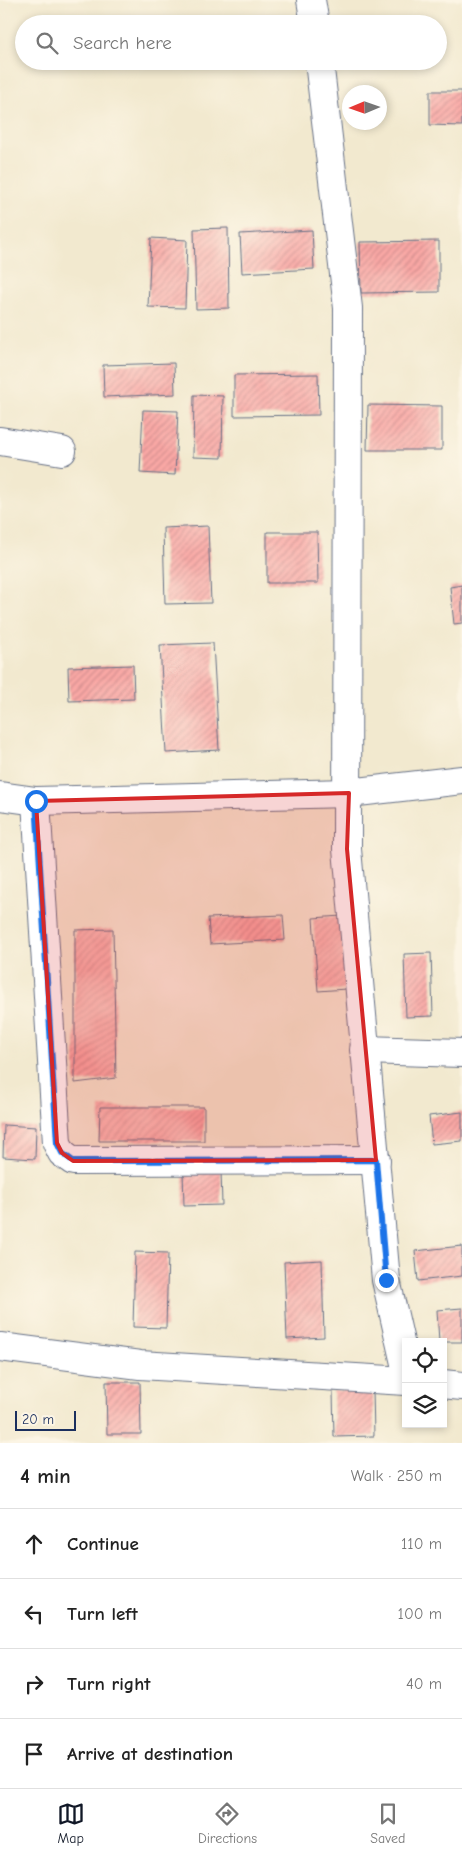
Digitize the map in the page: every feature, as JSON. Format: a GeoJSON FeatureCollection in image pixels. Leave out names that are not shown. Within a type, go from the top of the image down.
{"type":"FeatureCollection","features":[{"type":"Feature","properties":{"kind":"street"},"geometry":{"type":"LineString","coordinates":[[311,0],[314,15]]}},
{"type":"Feature","properties":{"kind":"street"},"geometry":{"type":"LineString","coordinates":[[320,70],[348,308],[349,793],[347,849],[386,1280],[402,1350]]}},
{"type":"Feature","properties":{"kind":"street"},"geometry":{"type":"LineString","coordinates":[[0,441],[62,451]]}},
{"type":"Feature","properties":{"kind":"street"},"geometry":{"type":"LineString","coordinates":[[0,796],[36,801],[349,793],[462,780]]}},
{"type":"Feature","properties":{"kind":"street"},"geometry":{"type":"LineString","coordinates":[[36,801],[57,1143],[62,1153],[73,1161],[376,1160]]}},
{"type":"Feature","properties":{"kind":"street"},"geometry":{"type":"LineString","coordinates":[[364,1050],[462,1053]]}},
{"type":"Feature","properties":{"kind":"street"},"geometry":{"type":"LineString","coordinates":[[0,1347],[140,1365],[402,1381]]}},
{"type":"Feature","properties":{"kind":"street"},"geometry":{"type":"LineString","coordinates":[[447,1384],[462,1386]]}},
{"type":"Feature","properties":{"kind":"highlighted area"},"geometry":{"type":"Polygon","coordinates":[[[349,793],[347,849],[376,1160],[73,1161],[62,1153],[57,1143],[36,801],[349,793]]]}},
{"type":"Feature","properties":{"kind":"building"},"geometry":{"type":"Polygon","coordinates":[[[430,91],[462,91],[462,126],[430,125],[430,91]]]}},
{"type":"Feature","properties":{"kind":"building"},"geometry":{"type":"Polygon","coordinates":[[[228,228],[229,308],[196,309],[194,229],[228,228]]]}},
{"type":"Feature","properties":{"kind":"building"},"geometry":{"type":"Polygon","coordinates":[[[312,230],[314,269],[242,273],[240,234],[312,230]]]}},
{"type":"Feature","properties":{"kind":"building"},"geometry":{"type":"Polygon","coordinates":[[[151,238],[187,240],[185,308],[148,307],[151,238]]]}},
{"type":"Feature","properties":{"kind":"building"},"geometry":{"type":"Polygon","coordinates":[[[439,241],[439,292],[361,293],[360,242],[439,241]]]}},
{"type":"Feature","properties":{"kind":"building"},"geometry":{"type":"Polygon","coordinates":[[[174,363],[175,394],[104,397],[103,365],[174,363]]]}},
{"type":"Feature","properties":{"kind":"building"},"geometry":{"type":"Polygon","coordinates":[[[318,374],[319,415],[234,416],[234,375],[318,374]]]}},
{"type":"Feature","properties":{"kind":"building"},"geometry":{"type":"Polygon","coordinates":[[[194,395],[223,396],[222,458],[193,457],[194,395]]]}},
{"type":"Feature","properties":{"kind":"building"},"geometry":{"type":"Polygon","coordinates":[[[368,405],[442,406],[442,450],[367,450],[368,405]]]}},
{"type":"Feature","properties":{"kind":"building"},"geometry":{"type":"Polygon","coordinates":[[[143,410],[178,411],[175,475],[140,473],[143,410]]]}},
{"type":"Feature","properties":{"kind":"building"},"geometry":{"type":"Polygon","coordinates":[[[208,526],[211,603],[165,604],[163,528],[208,526]]]}},
{"type":"Feature","properties":{"kind":"building"},"geometry":{"type":"Polygon","coordinates":[[[267,532],[317,532],[318,583],[267,583],[267,532]]]}},
{"type":"Feature","properties":{"kind":"building"},"geometry":{"type":"Polygon","coordinates":[[[462,585],[462,623],[454,624],[450,587],[462,585]]]}},
{"type":"Feature","properties":{"kind":"building"},"geometry":{"type":"Polygon","coordinates":[[[213,643],[219,750],[166,753],[160,645],[213,643]]]}},
{"type":"Feature","properties":{"kind":"building"},"geometry":{"type":"Polygon","coordinates":[[[133,665],[134,699],[69,701],[68,667],[133,665]]]}},
{"type":"Feature","properties":{"kind":"building"},"geometry":{"type":"Polygon","coordinates":[[[283,915],[285,940],[210,944],[208,918],[283,915]]]}},
{"type":"Feature","properties":{"kind":"building"},"geometry":{"type":"Polygon","coordinates":[[[341,916],[346,989],[318,991],[313,918],[341,916]]]}},
{"type":"Feature","properties":{"kind":"building"},"geometry":{"type":"Polygon","coordinates":[[[113,929],[116,1078],[75,1083],[75,930],[113,929]]]}},
{"type":"Feature","properties":{"kind":"building"},"geometry":{"type":"Polygon","coordinates":[[[431,953],[433,1016],[406,1017],[404,954],[431,953]]]}},
{"type":"Feature","properties":{"kind":"building"},"geometry":{"type":"Polygon","coordinates":[[[100,1107],[204,1107],[204,1141],[99,1141],[100,1107]]]}},
{"type":"Feature","properties":{"kind":"building"},"geometry":{"type":"Polygon","coordinates":[[[462,1112],[462,1141],[432,1144],[429,1116],[462,1112]]]}},
{"type":"Feature","properties":{"kind":"building"},"geometry":{"type":"Polygon","coordinates":[[[4,1125],[36,1127],[35,1159],[3,1157],[4,1125]]]}},
{"type":"Feature","properties":{"kind":"building"},"geometry":{"type":"Polygon","coordinates":[[[221,1170],[222,1205],[184,1206],[183,1171],[221,1170]]]}},
{"type":"Feature","properties":{"kind":"building"},"geometry":{"type":"Polygon","coordinates":[[[462,1246],[462,1276],[418,1281],[415,1251],[462,1246]]]}},
{"type":"Feature","properties":{"kind":"building"},"geometry":{"type":"Polygon","coordinates":[[[135,1252],[168,1253],[166,1328],[133,1327],[135,1252]]]}},
{"type":"Feature","properties":{"kind":"building"},"geometry":{"type":"Polygon","coordinates":[[[322,1260],[324,1337],[287,1339],[284,1262],[322,1260]]]}},
{"type":"Feature","properties":{"kind":"building"},"geometry":{"type":"Polygon","coordinates":[[[462,1308],[462,1342],[447,1342],[447,1338],[439,1338],[437,1310],[462,1308]]]}},
{"type":"Feature","properties":{"kind":"building"},"geometry":{"type":"Polygon","coordinates":[[[106,1382],[140,1382],[141,1434],[107,1434],[106,1382]]]}},
{"type":"Feature","properties":{"kind":"building"},"geometry":{"type":"Polygon","coordinates":[[[373,1389],[374,1436],[334,1437],[333,1391],[373,1389]]]}},
{"type":"Feature","properties":{"kind":"route"},"geometry":{"type":"LineString","coordinates":[[36,801],[57,1143],[62,1153],[73,1161],[376,1160],[386,1280]]}}]}
